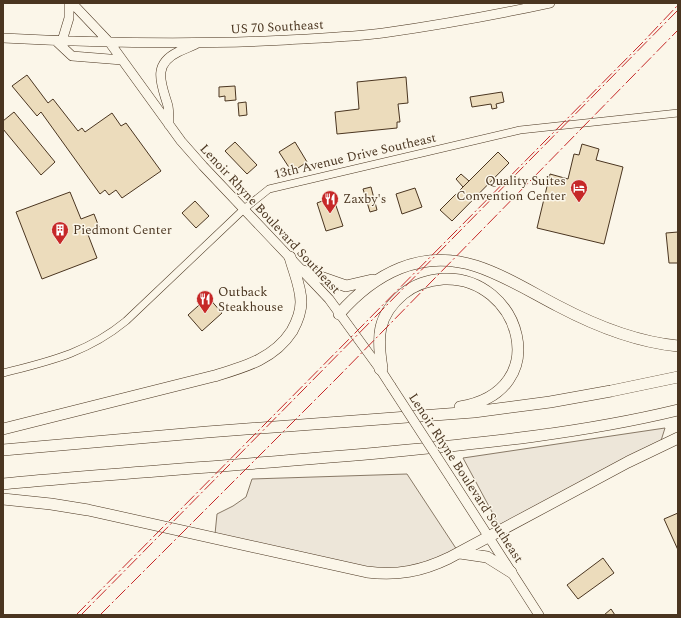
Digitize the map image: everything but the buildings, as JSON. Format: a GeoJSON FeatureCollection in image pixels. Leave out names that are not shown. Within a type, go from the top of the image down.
{"type":"FeatureCollection","features":[{"type":"Feature","properties":{"kind":"highway"},"geometry":{"type":"LineString","coordinates":[[3,429],[214,376],[242,368],[265,357],[284,341],[296,324],[301,310],[300,295],[290,257]]}},
{"type":"Feature","properties":{"kind":"highway"},"geometry":{"type":"LineString","coordinates":[[303,271],[346,286],[364,283],[384,276],[404,266],[422,262],[441,260],[469,264],[500,276],[597,324],[651,341],[678,346]]}},
{"type":"Feature","properties":{"kind":"highway"},"geometry":{"type":"LineString","coordinates":[[339,314],[361,292],[384,276]]}},
{"type":"Feature","properties":{"kind":"highway"},"geometry":{"type":"LineString","coordinates":[[380,369],[382,368],[379,352],[380,324],[396,299],[406,292],[426,282],[451,280],[475,286],[484,290],[497,300],[504,308],[511,321],[517,341],[517,362],[510,379],[497,393],[480,402],[424,416]]}},
{"type":"Feature","properties":{"kind":"highway"},"geometry":{"type":"LineString","coordinates":[[3,450],[207,432],[474,412],[550,402],[678,377]]}},
{"type":"Feature","properties":{"kind":"highway"},"geometry":{"type":"LineString","coordinates":[[3,484],[492,442],[598,427],[678,410]]}},
{"type":"Feature","properties":{"kind":"highway"},"geometry":{"type":"LineString","coordinates":[[3,499],[51,504],[88,510],[378,574],[395,574],[412,572],[438,563],[459,553],[488,536],[628,462],[678,438]]}},
{"type":"Feature","properties":{"kind":"highway"},"geometry":{"type":"LineString","coordinates":[[459,553],[487,557],[511,572]]}},
{"type":"Feature","properties":{"kind":"main road"},"geometry":{"type":"LineString","coordinates":[[69,3],[69,18],[59,41],[72,56],[122,60]]}},
{"type":"Feature","properties":{"kind":"main road","name":"Lenoir Rhyne Boulevard Southeast"},"geometry":{"type":"LineString","coordinates":[[72,3],[110,43],[170,127],[203,166],[329,299],[380,369],[539,615]]}},
{"type":"Feature","properties":{"kind":"main road","name":"US 70 Southeast"},"geometry":{"type":"LineString","coordinates":[[3,38],[110,43],[251,42],[381,33],[465,20],[550,3]]}},
{"type":"Feature","properties":{"kind":"main road"},"geometry":{"type":"LineString","coordinates":[[170,127],[168,108],[162,91],[160,75],[164,65],[171,57],[178,52],[200,43]]}},
{"type":"Feature","properties":{"kind":"street","name":"13th Avenue Drive Southeast"},"geometry":{"type":"LineString","coordinates":[[3,373],[65,356],[86,348],[106,337],[126,321],[244,208],[263,192],[276,187],[500,134],[535,128],[678,113]]}},
{"type":"Feature","properties":{"kind":"shaded area"},"geometry":{"type":"Polygon","coordinates":[[[665,428],[659,447],[499,525],[463,458],[665,428]]]}},
{"type":"Feature","properties":{"kind":"shaded area"},"geometry":{"type":"Polygon","coordinates":[[[407,474],[459,553],[438,563],[367,572],[215,534],[217,514],[246,497],[252,479],[407,474]]]}},
{"type":"Feature","properties":{"kind":"power"},"geometry":{"type":"LineString","coordinates":[[76,615],[678,5]]}},
{"type":"Feature","properties":{"kind":"power"},"geometry":{"type":"LineString","coordinates":[[81,615],[678,10]]}},
{"type":"Feature","properties":{"kind":"power"},"geometry":{"type":"LineString","coordinates":[[100,615],[338,377],[678,30]]}},
{"type":"Feature","properties":{"kind":"place","name":"Quality Suites Convention Center"},"geometry":{"type":"Point","coordinates":[579,203]}},
{"type":"Feature","properties":{"kind":"place","name":"Zaxby's"},"geometry":{"type":"Point","coordinates":[330,214]}},
{"type":"Feature","properties":{"kind":"place","name":"Piedmont Center"},"geometry":{"type":"Point","coordinates":[60,245]}},
{"type":"Feature","properties":{"kind":"place","name":"Outback Steakhouse"},"geometry":{"type":"Point","coordinates":[205,314]}}]}
